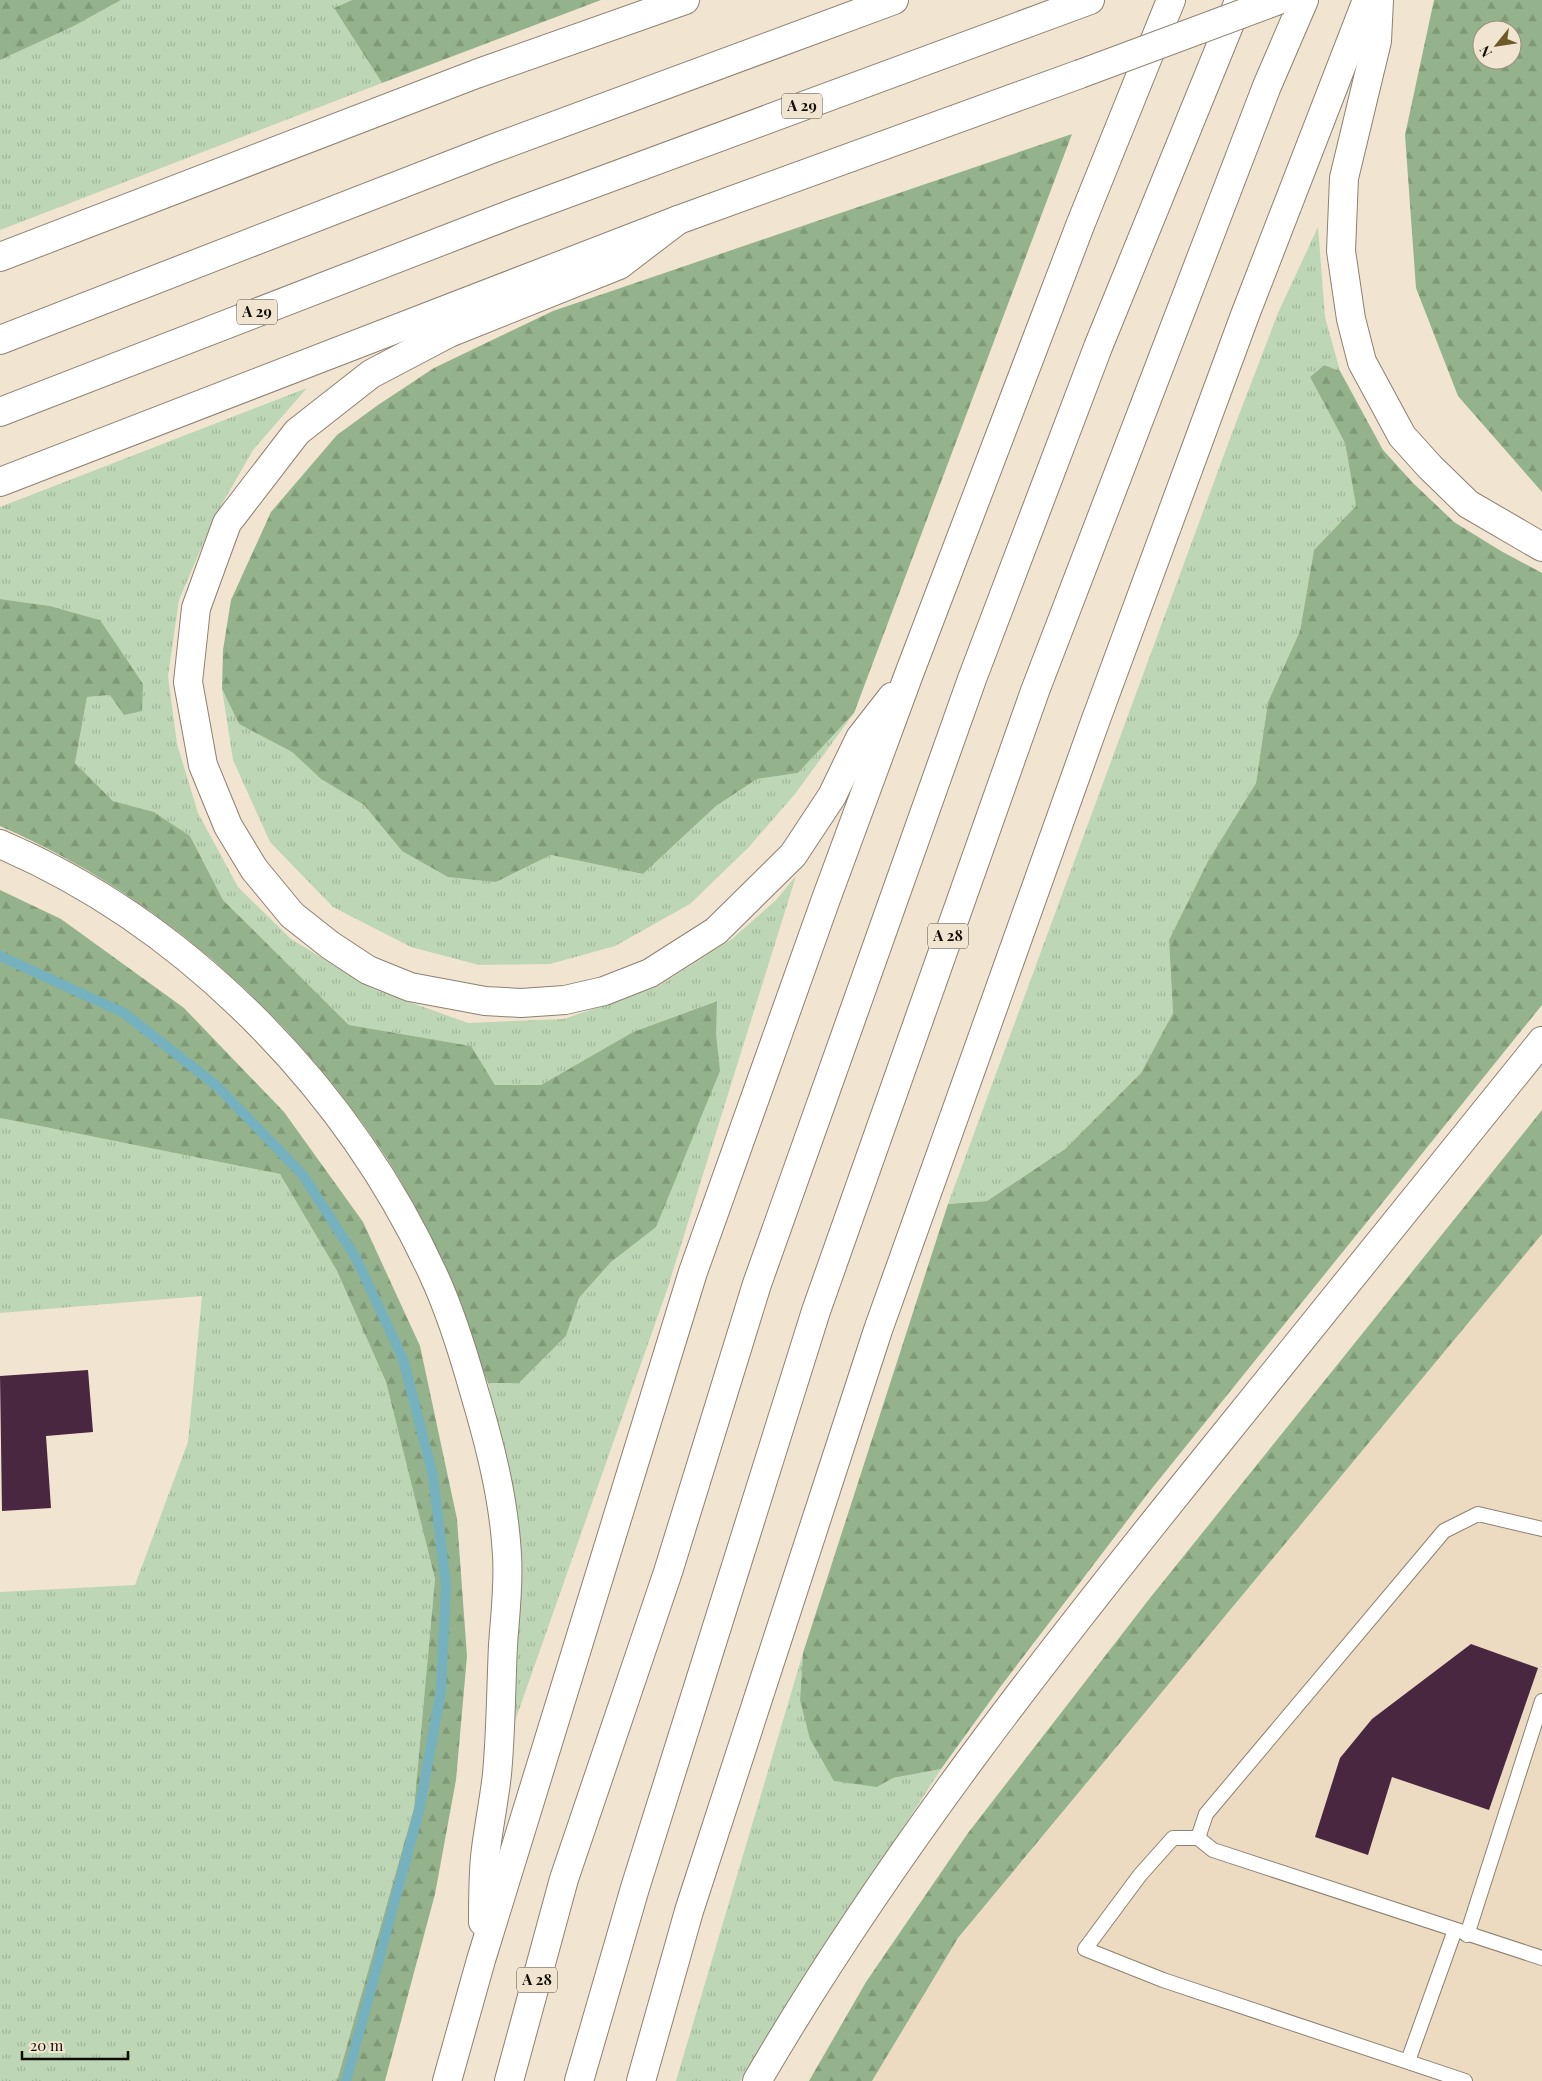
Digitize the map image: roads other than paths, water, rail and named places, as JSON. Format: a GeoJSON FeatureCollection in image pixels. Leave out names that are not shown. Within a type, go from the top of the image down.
{"type":"FeatureCollection","features":[{"type":"Feature","properties":{"kind":"highway"},"geometry":{"type":"LineString","coordinates":[[0,257],[476,74],[685,0]]}},
{"type":"Feature","properties":{"kind":"highway"},"geometry":{"type":"LineString","coordinates":[[0,340],[489,150],[894,0]]}},
{"type":"Feature","properties":{"kind":"highway","name":"A 29"},"geometry":{"type":"LineString","coordinates":[[0,412],[514,213],[1090,0]]}},
{"type":"Feature","properties":{"kind":"highway"},"geometry":{"type":"LineString","coordinates":[[447,2081],[481,1960],[693,1272],[826,899],[909,674],[1081,223],[1171,0]]}},
{"type":"Feature","properties":{"kind":"highway","name":"A 28"},"geometry":{"type":"LineString","coordinates":[[509,2081],[564,1879],[668,1572],[761,1275],[972,679],[1098,347],[1240,0]]}},
{"type":"Feature","properties":{"kind":"highway"},"geometry":{"type":"LineString","coordinates":[[0,482],[678,220],[1279,0]]}},
{"type":"Feature","properties":{"kind":"highway","name":"A 28"},"geometry":{"type":"LineString","coordinates":[[579,2081],[638,1878],[816,1311],[1034,691],[1264,96],[1304,0]]}},
{"type":"Feature","properties":{"kind":"highway"},"geometry":{"type":"LineString","coordinates":[[641,2081],[689,1911],[878,1330],[1095,722],[1242,325],[1367,0]]}},
{"type":"Feature","properties":{"kind":"highway"},"geometry":{"type":"LineString","coordinates":[[1379,0],[1377,41],[1344,178],[1341,251],[1350,319],[1362,362],[1402,436],[1430,467],[1468,504],[1542,547]]}},
{"type":"Feature","properties":{"kind":"highway"},"geometry":{"type":"LineString","coordinates":[[678,220],[619,266],[449,333],[371,374],[297,432],[227,523],[196,608],[188,682],[203,765],[228,826],[254,869],[292,915],[330,945],[368,970],[410,986],[485,1001],[521,1003],[573,998],[604,991],[650,973],[716,931],[793,856],[832,796],[860,738],[909,674]]}},
{"type":"Feature","properties":{"kind":"highway"},"geometry":{"type":"LineString","coordinates":[[0,844],[85,888],[149,929],[231,996],[280,1045],[326,1098],[364,1149],[398,1203],[435,1277],[458,1337],[486,1430],[501,1497],[508,1558],[497,1774],[485,1859],[481,1960]]}},
{"type":"Feature","properties":{"kind":"highway"},"geometry":{"type":"LineString","coordinates":[[757,2081],[796,2013],[873,1894],[1015,1698],[1172,1499],[1542,1041]]}},
{"type":"Feature","properties":{"kind":"lane"},"geometry":{"type":"LineString","coordinates":[[1198,1838],[1206,1814],[1444,1531],[1478,1514],[1542,1529]]}},
{"type":"Feature","properties":{"kind":"lane"},"geometry":{"type":"LineString","coordinates":[[1408,2061],[1461,1933],[1542,1701]]}},
{"type":"Feature","properties":{"kind":"lane"},"geometry":{"type":"LineString","coordinates":[[1465,2081],[1163,1980],[1085,1949],[1140,1875],[1173,1838],[1198,1838],[1213,1850],[1461,1933],[1542,1958]]}},
{"type":"Feature","properties":{"kind":"waterway"},"geometry":{"type":"LineString","coordinates":[[0,956],[124,1013],[217,1086],[303,1175],[356,1258],[403,1359],[433,1476],[446,1586],[441,1691],[419,1811],[346,2081]]}}]}
